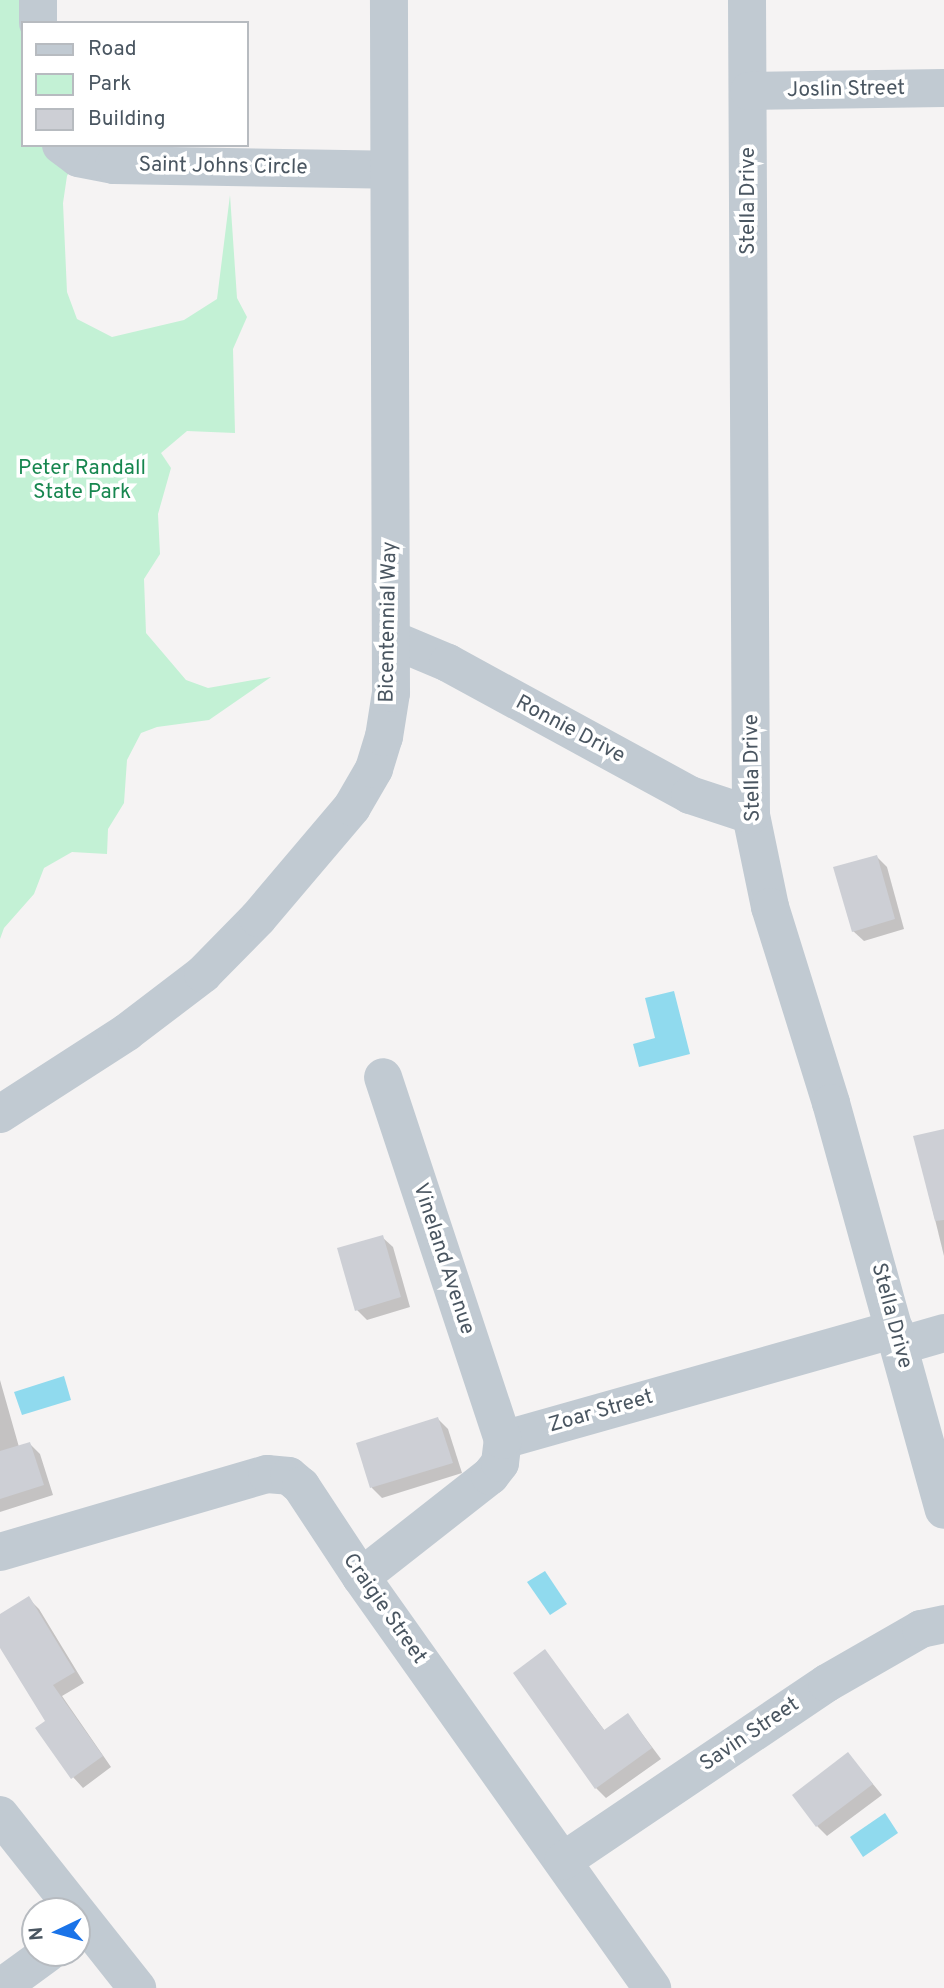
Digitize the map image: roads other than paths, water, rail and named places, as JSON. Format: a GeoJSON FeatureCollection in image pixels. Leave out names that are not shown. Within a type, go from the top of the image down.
{"type":"FeatureCollection","features":[{"type":"Feature","properties":{"kind":"street"},"geometry":{"type":"LineString","coordinates":[[38,0],[38,21]]}},
{"type":"Feature","properties":{"kind":"street","name":"Bicentennial Way"},"geometry":{"type":"LineString","coordinates":[[0,1115],[127,1032],[203,974],[258,918],[352,807],[374,769],[384,737],[391,693],[388,0]]}},
{"type":"Feature","properties":{"kind":"street","name":"Stella Drive"},"geometry":{"type":"LineString","coordinates":[[747,0],[751,815],[770,907],[831,1103],[944,1510]]}},
{"type":"Feature","properties":{"kind":"street","name":"Joslin Street"},"geometry":{"type":"LineString","coordinates":[[749,91],[944,88]]}},
{"type":"Feature","properties":{"kind":"street","name":"Saint Johns Circle"},"geometry":{"type":"LineString","coordinates":[[64,147],[86,160],[114,165],[389,170]]}},
{"type":"Feature","properties":{"kind":"street","name":"Ronnie Drive"},"geometry":{"type":"LineString","coordinates":[[391,639],[448,663],[690,795],[751,815]]}},
{"type":"Feature","properties":{"kind":"street","name":"Vineland Avenue"},"geometry":{"type":"LineString","coordinates":[[383,1077],[503,1440]]}},
{"type":"Feature","properties":{"kind":"street","name":"Zoar Street"},"geometry":{"type":"LineString","coordinates":[[503,1440],[897,1337],[944,1333]]}},
{"type":"Feature","properties":{"kind":"street"},"geometry":{"type":"LineString","coordinates":[[361,1577],[490,1476],[500,1463],[503,1440]]}},
{"type":"Feature","properties":{"kind":"street","name":"Craigie Street"},"geometry":{"type":"LineString","coordinates":[[0,1552],[267,1474],[289,1476],[301,1486],[361,1577],[652,1988]]}},
{"type":"Feature","properties":{"kind":"street","name":"Savin Street"},"geometry":{"type":"LineString","coordinates":[[563,1861],[827,1683],[921,1629],[944,1623]]}},
{"type":"Feature","properties":{"kind":"street"},"geometry":{"type":"LineString","coordinates":[[0,1815],[59,1897]]}},
{"type":"Feature","properties":{"kind":"street"},"geometry":{"type":"LineString","coordinates":[[91,1938],[138,1988]]}},
{"type":"Feature","properties":{"kind":"street"},"geometry":{"type":"LineString","coordinates":[[0,1988],[29,1967]]}},
{"type":"Feature","properties":{"kind":"water"},"geometry":{"type":"Polygon","coordinates":[[[674,991],[690,1054],[639,1067],[633,1044],[655,1038],[645,998],[674,991]]]}},
{"type":"Feature","properties":{"kind":"water"},"geometry":{"type":"Polygon","coordinates":[[[64,1376],[71,1400],[22,1415],[14,1392],[64,1376]]]}},
{"type":"Feature","properties":{"kind":"water"},"geometry":{"type":"Polygon","coordinates":[[[545,1571],[567,1604],[550,1615],[527,1582],[545,1571]]]}},
{"type":"Feature","properties":{"kind":"water"},"geometry":{"type":"Polygon","coordinates":[[[885,1813],[898,1833],[863,1857],[850,1837],[885,1813]]]}},
{"type":"Feature","properties":{"kind":"park label","name":"Peter Randall State Park"},"geometry":{"type":"Point","coordinates":[82,481]}}]}
